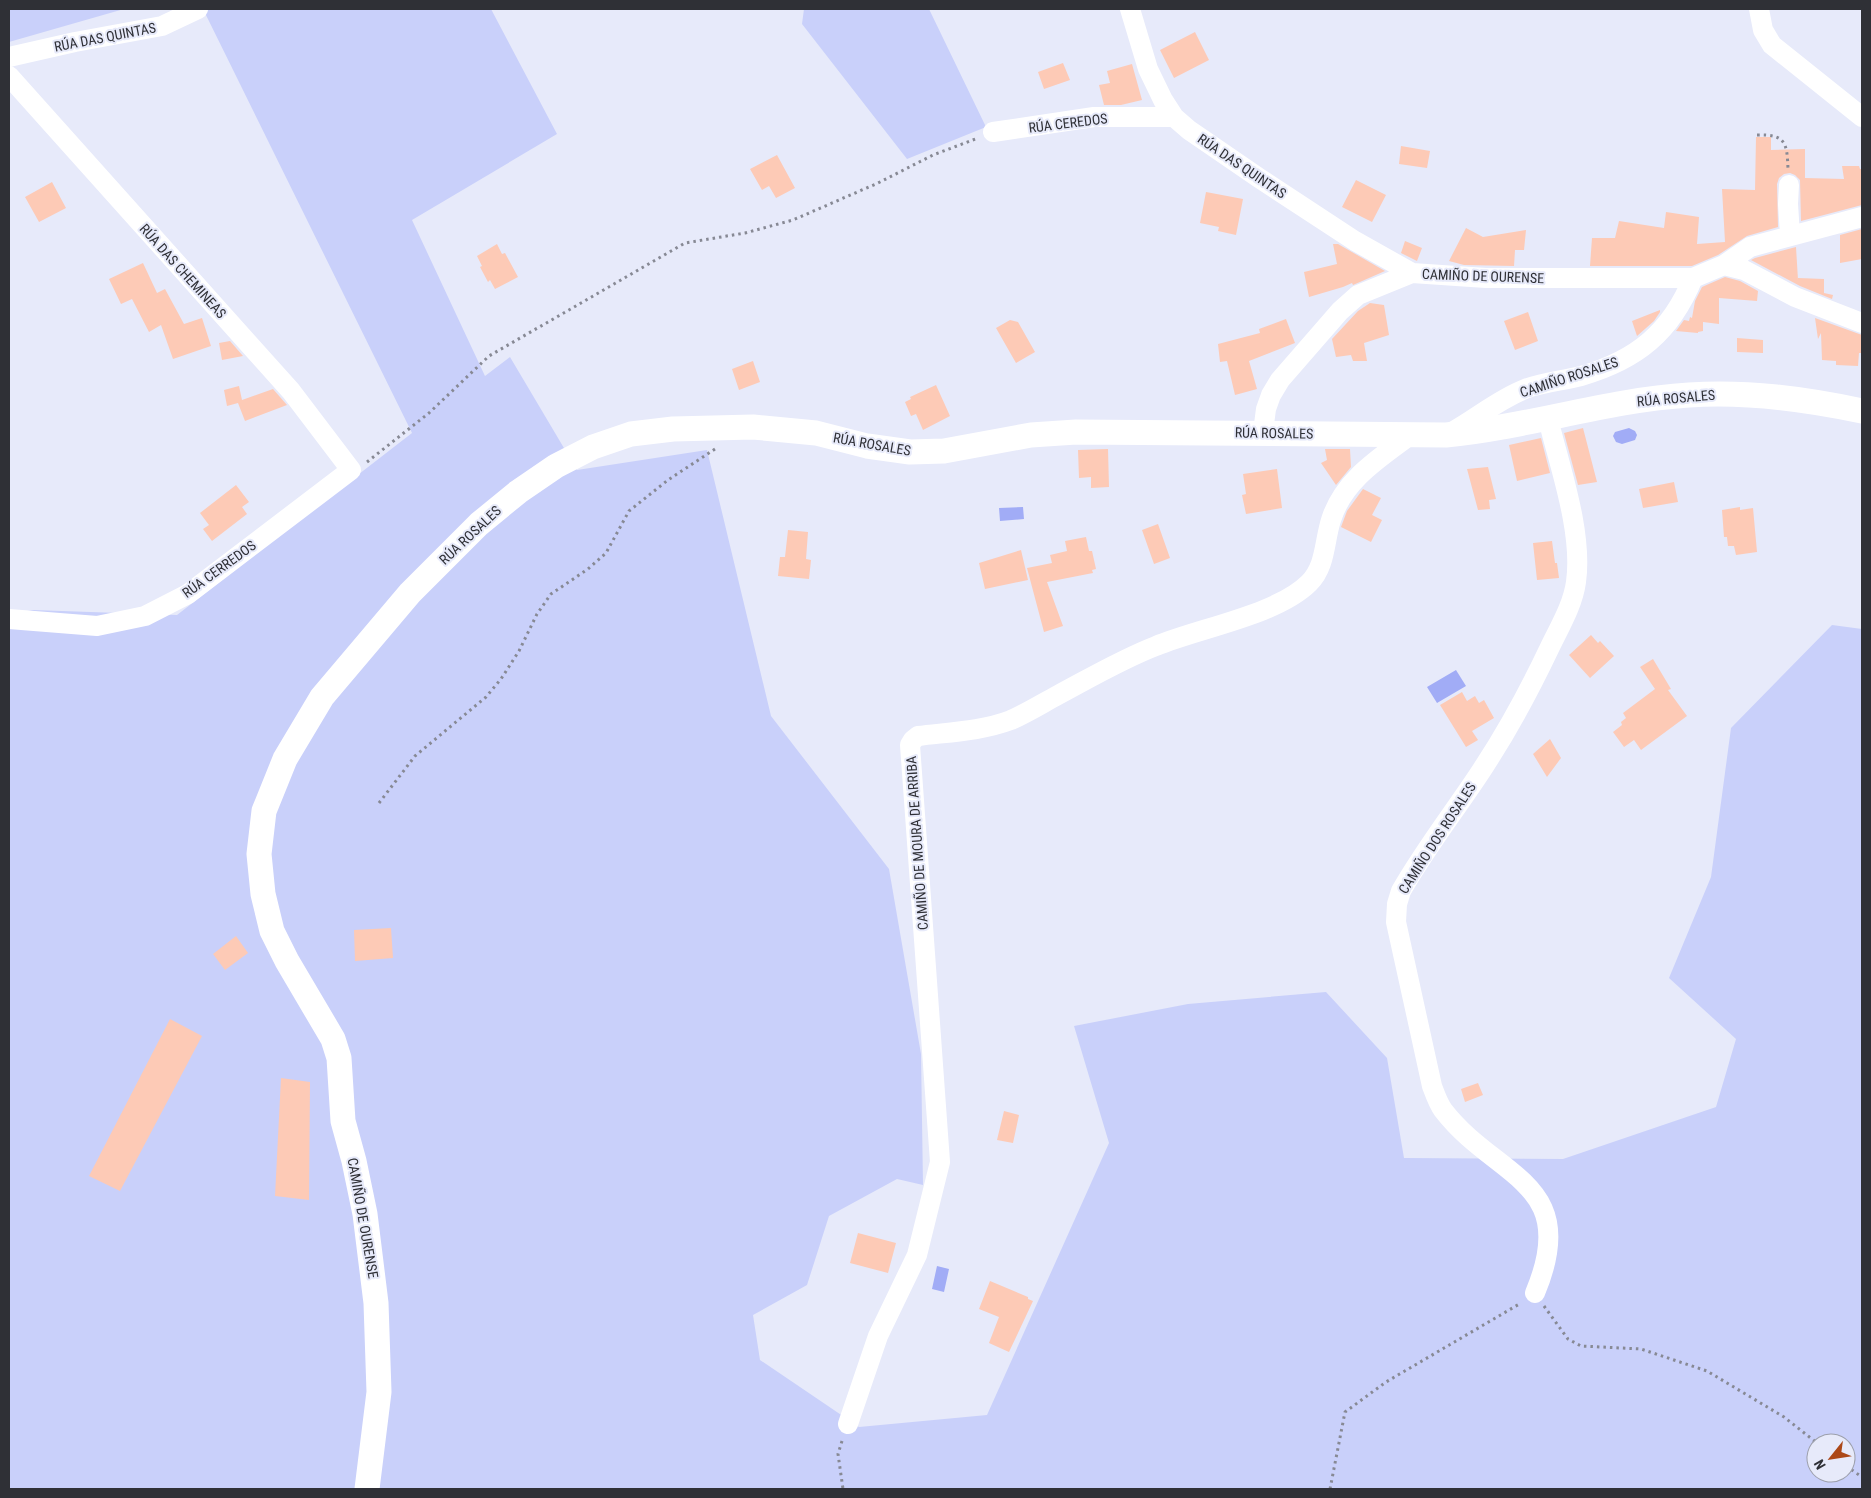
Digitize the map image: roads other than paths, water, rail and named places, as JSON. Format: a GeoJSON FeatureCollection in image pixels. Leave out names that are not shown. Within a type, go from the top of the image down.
{"type":"FeatureCollection","features":[{"type":"Feature","properties":{"kind":"street","name":"RÚA DAS QUINTAS"},"geometry":{"type":"LineString","coordinates":[[9,57],[75,42],[162,26],[198,9]]}},
{"type":"Feature","properties":{"kind":"street","name":"RÚA DAS QUINTAS"},"geometry":{"type":"LineString","coordinates":[[1130,9],[1148,69],[1163,100],[1174,117],[1189,130],[1355,242],[1412,273]]}},
{"type":"Feature","properties":{"kind":"street"},"geometry":{"type":"LineString","coordinates":[[1759,9],[1763,30],[1772,45],[1862,117]]}},
{"type":"Feature","properties":{"kind":"street","name":"RÚA DAS CHEMINEAS"},"geometry":{"type":"LineString","coordinates":[[9,76],[291,391],[351,470]]}},
{"type":"Feature","properties":{"kind":"street","name":"RÚA CEREDOS"},"geometry":{"type":"LineString","coordinates":[[993,132],[1094,117],[1174,117]]}},
{"type":"Feature","properties":{"kind":"street"},"geometry":{"type":"LineString","coordinates":[[1789,185],[1790,235]]}},
{"type":"Feature","properties":{"kind":"street"},"geometry":{"type":"LineString","coordinates":[[1693,278],[1724,265],[1750,246],[1862,217]]}},
{"type":"Feature","properties":{"kind":"street"},"geometry":{"type":"LineString","coordinates":[[1724,265],[1744,270],[1794,297],[1862,323]]}},
{"type":"Feature","properties":{"kind":"street","name":"CAMIÑO DE OURENSE"},"geometry":{"type":"LineString","coordinates":[[1263,432],[1266,409],[1271,395],[1280,380],[1340,311],[1358,295],[1412,273],[1486,278],[1693,278]]}},
{"type":"Feature","properties":{"kind":"street","name":"CAMIÑO ROSALES"},"geometry":{"type":"LineString","coordinates":[[1446,435],[1465,425],[1485,410],[1525,389],[1596,371],[1623,360],[1657,335],[1685,297],[1693,278]]}},
{"type":"Feature","properties":{"kind":"street","name":"RÚA ROSALES"},"geometry":{"type":"LineString","coordinates":[[287,961],[272,931],[263,894],[259,854],[264,811],[285,759],[322,697],[410,593],[479,524],[518,492],[556,466],[593,446],[631,434],[673,429],[737,427],[816,433],[867,446],[910,452],[944,451],[1031,435],[1076,432],[1263,432],[1409,436],[1446,435],[1485,431],[1626,402],[1689,394],[1745,394],[1806,399],[1862,411]]}},
{"type":"Feature","properties":{"kind":"street","name":"CAMIÑO DOS ROSALES"},"geometry":{"type":"LineString","coordinates":[[1535,1292],[1543,1274],[1549,1248],[1548,1223],[1538,1198],[1524,1181],[1459,1128],[1442,1108],[1432,1086],[1396,922],[1397,904],[1401,891],[1486,764],[1507,728],[1539,670],[1568,609],[1576,583],[1575,540],[1570,506],[1548,418]]}},
{"type":"Feature","properties":{"kind":"street","name":"CAMIÑO DE MOURA DE ARRIBA"},"geometry":{"type":"LineString","coordinates":[[848,1424],[878,1336],[918,1255],[940,1162],[910,745],[918,736],[982,728],[1012,719],[1114,664],[1156,645],[1271,607],[1299,592],[1315,576],[1323,560],[1330,520],[1353,481],[1371,464],[1409,436]]}},
{"type":"Feature","properties":{"kind":"street","name":"RÚA CERREDOS"},"geometry":{"type":"LineString","coordinates":[[9,619],[97,626],[145,616],[188,594],[351,470]]}},
{"type":"Feature","properties":{"kind":"street","name":"CAMIÑO DE OURENSE"},"geometry":{"type":"LineString","coordinates":[[287,961],[333,1039],[338,1058],[343,1120],[365,1214],[376,1303],[379,1392],[366,1489]]}},
{"type":"Feature","properties":{"kind":"water"},"geometry":{"type":"Polygon","coordinates":[[[1629,428],[1635,431],[1637,435],[1635,440],[1622,444],[1616,442],[1613,436],[1615,432],[1629,428]]]}},
{"type":"Feature","properties":{"kind":"water"},"geometry":{"type":"Polygon","coordinates":[[[1023,507],[1024,519],[1000,521],[999,508],[1023,507]]]}},
{"type":"Feature","properties":{"kind":"water"},"geometry":{"type":"Polygon","coordinates":[[[1456,670],[1466,686],[1437,703],[1427,687],[1456,670]]]}},
{"type":"Feature","properties":{"kind":"water"},"geometry":{"type":"Polygon","coordinates":[[[937,1266],[949,1269],[944,1292],[932,1289],[937,1266]]]}}]}
